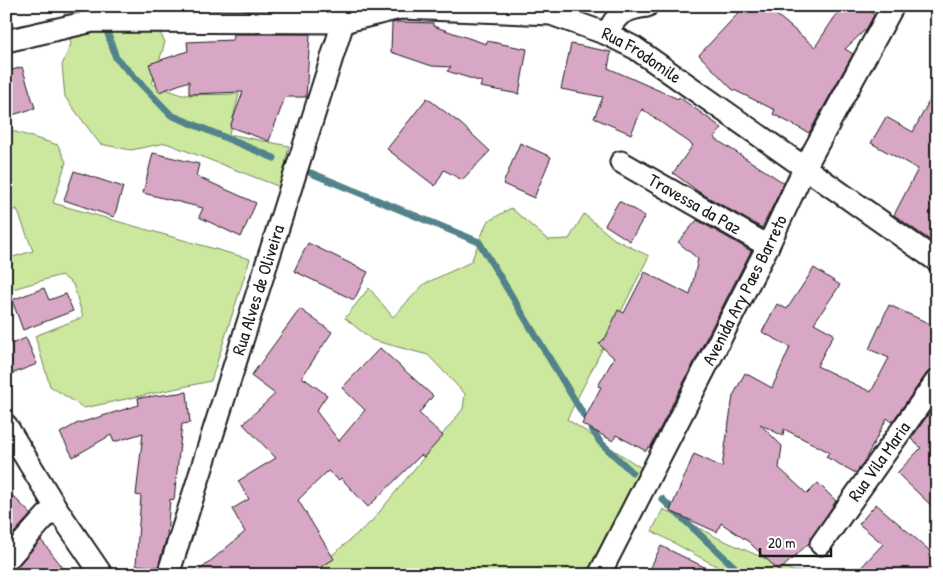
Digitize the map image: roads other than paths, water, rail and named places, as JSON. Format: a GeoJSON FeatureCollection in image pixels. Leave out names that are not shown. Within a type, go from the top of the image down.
{"type":"FeatureCollection","features":[{"type":"Feature","properties":{"kind":"street"},"geometry":{"type":"LineString","coordinates":[[607,34],[613,19],[630,9],[647,6]]}},
{"type":"Feature","properties":{"kind":"street","name":"Avenida Ary Paes Barreto"},"geometry":{"type":"LineString","coordinates":[[599,575],[768,246],[804,169],[892,6]]}},
{"type":"Feature","properties":{"kind":"street","name":"Rua Frodomile"},"geometry":{"type":"LineString","coordinates":[[6,41],[93,21],[345,14],[400,8],[518,9],[552,14],[607,34],[635,48],[937,261]]}},
{"type":"Feature","properties":{"kind":"street","name":"Rua Alves de Oliveira"},"geometry":{"type":"LineString","coordinates":[[168,575],[345,14]]}},
{"type":"Feature","properties":{"kind":"street","name":"Travessa da Paz"},"geometry":{"type":"LineString","coordinates":[[621,162],[768,246]]}},
{"type":"Feature","properties":{"kind":"street","name":"Rua Vila Maria"},"geometry":{"type":"LineString","coordinates":[[821,544],[937,380]]}},
{"type":"Feature","properties":{"kind":"street"},"geometry":{"type":"LineString","coordinates":[[6,425],[55,506],[102,575]]}},
{"type":"Feature","properties":{"kind":"street"},"geometry":{"type":"LineString","coordinates":[[6,561],[55,506]]}},
{"type":"Feature","properties":{"kind":"waterway"},"geometry":{"type":"LineString","coordinates":[[105,25],[116,58],[171,115],[274,158]]}},
{"type":"Feature","properties":{"kind":"waterway"},"geometry":{"type":"LineString","coordinates":[[311,173],[479,242],[600,442],[632,472]]}},
{"type":"Feature","properties":{"kind":"waterway"},"geometry":{"type":"LineString","coordinates":[[662,499],[743,575]]}}]}
